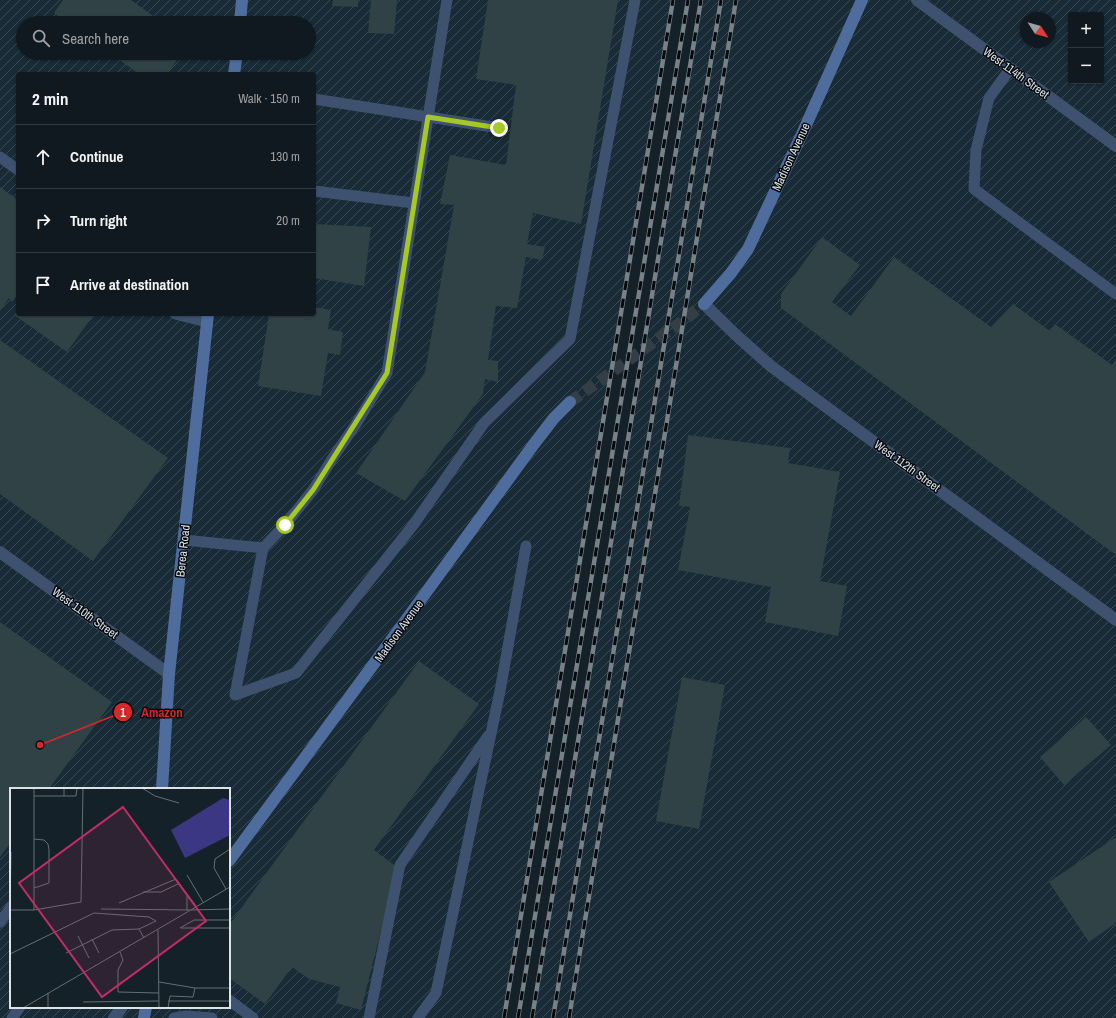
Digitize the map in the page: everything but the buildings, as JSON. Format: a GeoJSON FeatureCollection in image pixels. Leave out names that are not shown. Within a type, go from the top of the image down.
{"type":"FeatureCollection","features":[{"type":"Feature","properties":{"kind":"main road"},"geometry":{"type":"LineString","coordinates":[[241,16],[242,0]]}},
{"type":"Feature","properties":{"kind":"main road","name":"Madison Avenue"},"geometry":{"type":"LineString","coordinates":[[704,304],[731,273],[748,249],[802,134],[862,0]]}},
{"type":"Feature","properties":{"kind":"main road"},"geometry":{"type":"LineString","coordinates":[[234,72],[236,60]]}},
{"type":"Feature","properties":{"kind":"main road","name":"Berea Road"},"geometry":{"type":"LineString","coordinates":[[162,788],[169,674],[208,318]]}},
{"type":"Feature","properties":{"kind":"main road","name":"Madison Avenue"},"geometry":{"type":"LineString","coordinates":[[230,860],[534,444],[554,418],[570,402]]}},
{"type":"Feature","properties":{"kind":"main road"},"geometry":{"type":"LineString","coordinates":[[144,1018],[146,1008]]}},
{"type":"Feature","properties":{"kind":"street","name":"West 114th Street"},"geometry":{"type":"LineString","coordinates":[[917,0],[1116,146]]}},
{"type":"Feature","properties":{"kind":"street","name":"West 112th Street"},"geometry":{"type":"LineString","coordinates":[[704,304],[737,336],[772,366],[1116,620]]}},
{"type":"Feature","properties":{"kind":"street","name":"West 110th Street"},"geometry":{"type":"LineString","coordinates":[[0,552],[169,674]]}},
{"type":"Feature","properties":{"kind":"street"},"geometry":{"type":"LineString","coordinates":[[114,1018],[121,1008]]}},
{"type":"Feature","properties":{"kind":"lane"},"geometry":{"type":"LineString","coordinates":[[447,0],[387,373],[313,490],[285,525],[263,548],[235,695],[296,673],[414,524],[484,423],[570,339],[635,0]]}},
{"type":"Feature","properties":{"kind":"lane"},"geometry":{"type":"LineString","coordinates":[[1010,69],[988,98],[976,150],[974,189],[1116,294]]}},
{"type":"Feature","properties":{"kind":"lane"},"geometry":{"type":"LineString","coordinates":[[316,99],[499,128]]}},
{"type":"Feature","properties":{"kind":"lane"},"geometry":{"type":"LineString","coordinates":[[0,157],[16,169]]}},
{"type":"Feature","properties":{"kind":"lane"},"geometry":{"type":"LineString","coordinates":[[316,190],[414,203]]}},
{"type":"Feature","properties":{"kind":"lane"},"geometry":{"type":"LineString","coordinates":[[192,316],[208,318]]}},
{"type":"Feature","properties":{"kind":"lane"},"geometry":{"type":"LineString","coordinates":[[184,540],[263,548]]}},
{"type":"Feature","properties":{"kind":"lane"},"geometry":{"type":"LineString","coordinates":[[418,1018],[436,993],[492,730],[526,546]]}},
{"type":"Feature","properties":{"kind":"lane"},"geometry":{"type":"LineString","coordinates":[[369,1018],[400,864],[492,730]]}},
{"type":"Feature","properties":{"kind":"lane"},"geometry":{"type":"LineString","coordinates":[[0,922],[10,908]]}},
{"type":"Feature","properties":{"kind":"lane"},"geometry":{"type":"LineString","coordinates":[[230,1001],[253,1018]]}},
{"type":"Feature","properties":{"kind":"lane"},"geometry":{"type":"LineString","coordinates":[[12,1018],[19,1008]]}},
{"type":"Feature","properties":{"kind":"lane"},"geometry":{"type":"LineString","coordinates":[[174,1018],[186,1016],[212,1018]]}},
{"type":"Feature","properties":{"kind":"shaded area"},"geometry":{"type":"Polygon","coordinates":[[[0,0],[673,0],[504,1018],[0,1018],[0,0]]]}},
{"type":"Feature","properties":{"kind":"shaded area"},"geometry":{"type":"Polygon","coordinates":[[[702,0],[1116,0],[1116,1018],[532,1018],[702,0]]]}},
{"type":"Feature","properties":{"kind":"tunnel"},"geometry":{"type":"LineString","coordinates":[[570,402],[704,304]]}},
{"type":"Feature","properties":{"kind":"railway"},"geometry":{"type":"LineString","coordinates":[[504,1018],[673,0]]}},
{"type":"Feature","properties":{"kind":"railway"},"geometry":{"type":"LineString","coordinates":[[518,1018],[688,0]]}},
{"type":"Feature","properties":{"kind":"railway"},"geometry":{"type":"LineString","coordinates":[[532,1018],[701,0]]}},
{"type":"Feature","properties":{"kind":"railway"},"geometry":{"type":"LineString","coordinates":[[553,1018],[721,0]]}},
{"type":"Feature","properties":{"kind":"railway"},"geometry":{"type":"LineString","coordinates":[[569,1018],[736,0]]}},
{"type":"Feature","properties":{"kind":"place","name":"Amazon"},"geometry":{"type":"Point","coordinates":[40,745]}},
{"type":"Feature","properties":{"kind":"route"},"geometry":{"type":"LineString","coordinates":[[285,525],[313,490],[387,373],[428,117],[499,128]]}}]}
